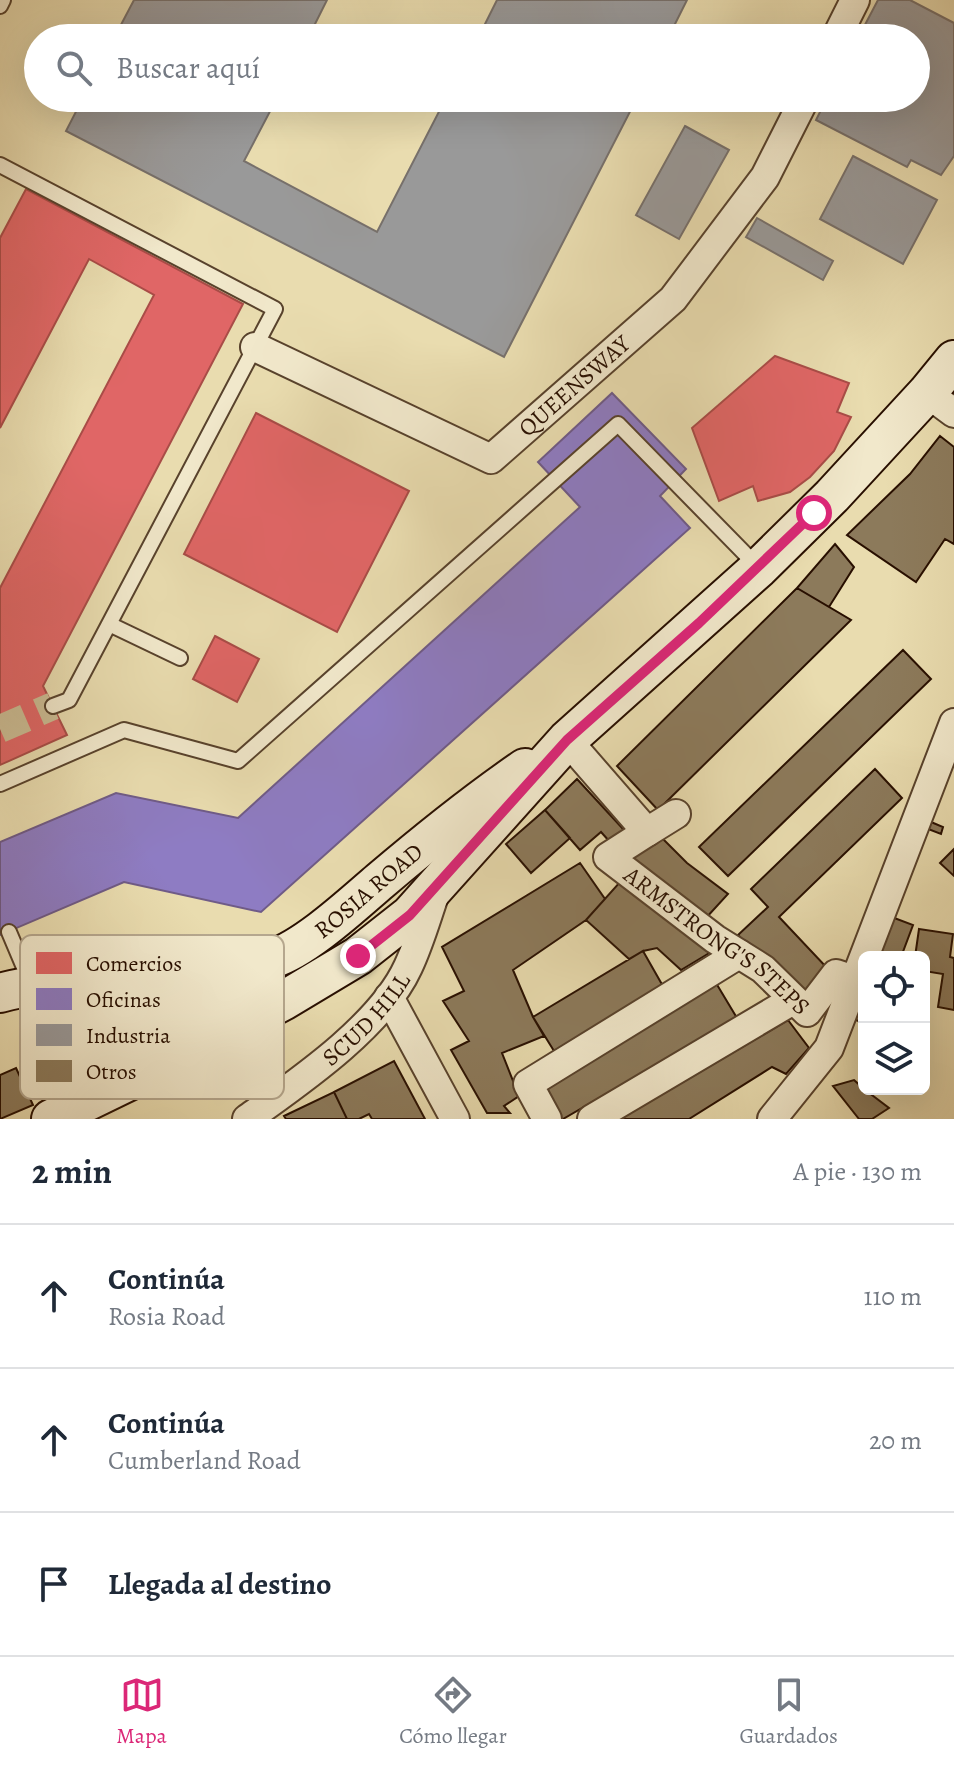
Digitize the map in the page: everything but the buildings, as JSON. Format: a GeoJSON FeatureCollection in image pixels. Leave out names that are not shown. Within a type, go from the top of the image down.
{"type":"FeatureCollection","features":[{"type":"Feature","properties":{"kind":"main road","name":"ROSIA ROAD"},"geometry":{"type":"LineString","coordinates":[[284,999],[327,976],[401,922],[567,740],[759,568],[832,496],[941,403],[954,360]]}},
{"type":"Feature","properties":{"kind":"main road","name":"ROSIA ROAD"},"geometry":{"type":"LineString","coordinates":[[284,954],[350,906],[480,798],[567,740]]}},
{"type":"Feature","properties":{"kind":"main road","name":"ROSIA ROAD"},"geometry":{"type":"LineString","coordinates":[[51,1119],[92,1099]]}},
{"type":"Feature","properties":{"kind":"street"},"geometry":{"type":"LineString","coordinates":[[843,24],[855,0]]}},
{"type":"Feature","properties":{"kind":"street","name":"QUEENSWAY"},"geometry":{"type":"LineString","coordinates":[[255,347],[491,459],[673,299],[765,177],[798,112]]}},
{"type":"Feature","properties":{"kind":"street"},"geometry":{"type":"LineString","coordinates":[[772,1119],[829,1048],[954,723]]}},
{"type":"Feature","properties":{"kind":"street"},"geometry":{"type":"LineString","coordinates":[[567,740],[647,832],[676,814]]}},
{"type":"Feature","properties":{"kind":"street","name":"ARMSTRONG'S STEPS"},"geometry":{"type":"LineString","coordinates":[[647,832],[608,857],[715,939],[763,969],[807,1012],[836,974],[854,980]]}},
{"type":"Feature","properties":{"kind":"street","name":"SCUD HILL"},"geometry":{"type":"LineString","coordinates":[[284,1093],[372,1017],[389,997],[408,966],[438,884]]}},
{"type":"Feature","properties":{"kind":"street"},"geometry":{"type":"LineString","coordinates":[[547,1119],[528,1084],[739,954]]}},
{"type":"Feature","properties":{"kind":"street"},"geometry":{"type":"LineString","coordinates":[[389,997],[455,1119]]}},
{"type":"Feature","properties":{"kind":"street"},"geometry":{"type":"LineString","coordinates":[[592,1119],[793,1000]]}},
{"type":"Feature","properties":{"kind":"street","name":"SCUD HILL"},"geometry":{"type":"LineString","coordinates":[[247,1119],[275,1099]]}},
{"type":"Feature","properties":{"kind":"lane"},"geometry":{"type":"LineString","coordinates":[[0,6],[3,0]]}},
{"type":"Feature","properties":{"kind":"lane"},"geometry":{"type":"LineString","coordinates":[[0,165],[275,309],[69,700],[53,706]]}},
{"type":"Feature","properties":{"kind":"lane"},"geometry":{"type":"LineString","coordinates":[[0,784],[124,730],[238,761],[618,424],[759,568]]}},
{"type":"Feature","properties":{"kind":"lane"},"geometry":{"type":"LineString","coordinates":[[109,624],[180,658]]}},
{"type":"Feature","properties":{"kind":"lane"},"geometry":{"type":"LineString","coordinates":[[9,932],[16,989]]}},
{"type":"Feature","properties":{"kind":"tunnel"},"geometry":{"type":"LineString","coordinates":[[0,729],[53,706]]}},
{"type":"Feature","properties":{"kind":"route"},"geometry":{"type":"LineString","coordinates":[[358,956],[410,915],[567,740],[759,568],[814,513]]}}]}
